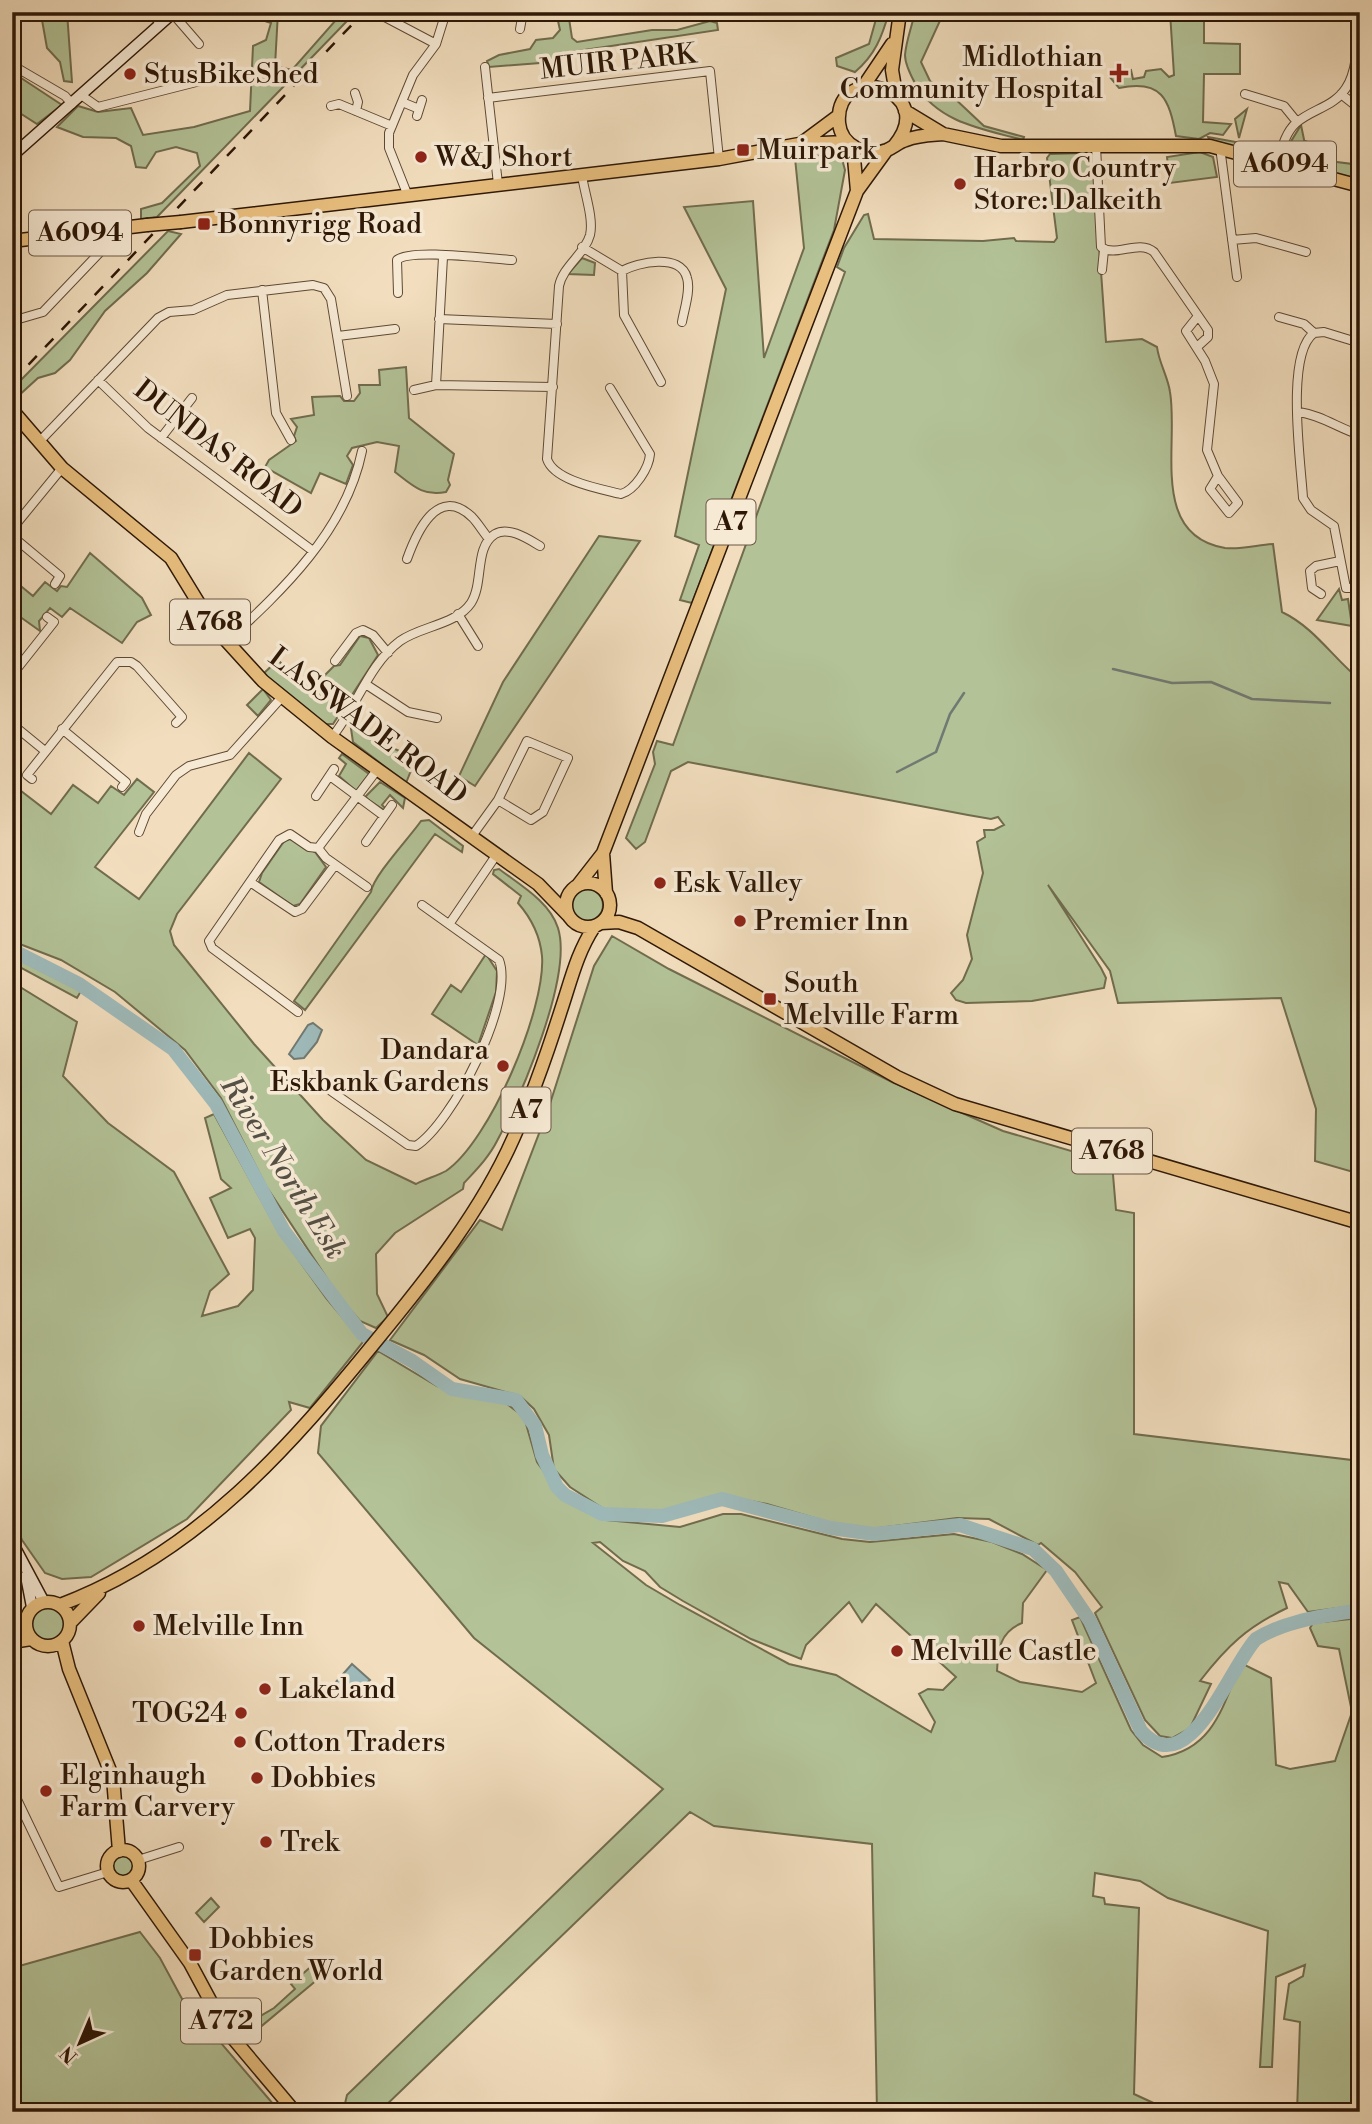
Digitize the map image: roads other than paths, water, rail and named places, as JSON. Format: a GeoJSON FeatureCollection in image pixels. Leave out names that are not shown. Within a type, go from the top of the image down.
{"type":"FeatureCollection","features":[{"type":"Feature","properties":{"kind":"main road"},"geometry":{"type":"LineString","coordinates":[[896,94],[876,86],[863,87],[846,97],[838,116],[839,130],[849,144],[867,152],[890,148],[904,130],[905,111],[896,94],[892,70],[894,40],[900,12]]}},
{"type":"Feature","properties":{"kind":"main road"},"geometry":{"type":"LineString","coordinates":[[12,156],[173,13]]}},
{"type":"Feature","properties":{"kind":"main road"},"geometry":{"type":"LineString","coordinates":[[863,87],[894,40]]}},
{"type":"Feature","properties":{"kind":"main road","name":"A6094"},"geometry":{"type":"LineString","coordinates":[[905,111],[943,134],[1001,146],[1220,147],[1360,186]]}},
{"type":"Feature","properties":{"kind":"main road","name":"A6094"},"geometry":{"type":"LineString","coordinates":[[799,144],[823,130],[838,116]]}},
{"type":"Feature","properties":{"kind":"main road","name":"A6094"},"geometry":{"type":"LineString","coordinates":[[890,148],[905,140],[943,134]]}},
{"type":"Feature","properties":{"kind":"main road","name":"A6094"},"geometry":{"type":"LineString","coordinates":[[12,241],[719,159],[799,144],[849,144]]}},
{"type":"Feature","properties":{"kind":"main road","name":"A7"},"geometry":{"type":"LineString","coordinates":[[849,144],[857,191]]}},
{"type":"Feature","properties":{"kind":"main road","name":"A7"},"geometry":{"type":"LineString","coordinates":[[576,886],[603,853],[857,191],[890,148]]}},
{"type":"Feature","properties":{"kind":"main road","name":"LASSWADE ROAD"},"geometry":{"type":"LineString","coordinates":[[12,410],[62,468],[171,558],[226,642],[282,697],[377,770],[538,884],[569,918]]}},
{"type":"Feature","properties":{"kind":"main road","name":"A7"},"geometry":{"type":"LineString","coordinates":[[603,853],[608,896]]}},
{"type":"Feature","properties":{"kind":"main road","name":"LASSWADE ROAD"},"geometry":{"type":"LineString","coordinates":[[538,884],[556,889],[576,886]]}},
{"type":"Feature","properties":{"kind":"main road"},"geometry":{"type":"LineString","coordinates":[[594,884],[608,896],[607,917],[598,925],[582,927],[569,918],[566,898],[576,886],[594,884]]}},
{"type":"Feature","properties":{"kind":"main road","name":"A768"},"geometry":{"type":"LineString","coordinates":[[608,896],[638,928]]}},
{"type":"Feature","properties":{"kind":"main road","name":"A7"},"geometry":{"type":"LineString","coordinates":[[569,918],[576,958]]}},
{"type":"Feature","properties":{"kind":"main road","name":"A768"},"geometry":{"type":"LineString","coordinates":[[598,925],[619,922],[638,928],[897,1077],[955,1104],[1360,1223]]}},
{"type":"Feature","properties":{"kind":"main road","name":"A7"},"geometry":{"type":"LineString","coordinates":[[60,1605],[105,1588],[187,1536],[247,1486],[305,1428],[448,1249],[513,1141],[537,1083],[576,958],[598,925]]}},
{"type":"Feature","properties":{"kind":"main road"},"geometry":{"type":"LineString","coordinates":[[12,1542],[38,1605]]}},
{"type":"Feature","properties":{"kind":"main road","name":"A7"},"geometry":{"type":"LineString","coordinates":[[70,1623],[105,1588]]}},
{"type":"Feature","properties":{"kind":"main road"},"geometry":{"type":"LineString","coordinates":[[25,1621],[31,1639],[40,1645],[57,1644],[68,1633],[70,1623],[67,1612],[60,1605],[38,1605]]}},
{"type":"Feature","properties":{"kind":"main road"},"geometry":{"type":"LineString","coordinates":[[12,1633],[38,1605]]}},
{"type":"Feature","properties":{"kind":"main road"},"geometry":{"type":"LineString","coordinates":[[12,1642],[31,1639]]}},
{"type":"Feature","properties":{"kind":"main road"},"geometry":{"type":"LineString","coordinates":[[57,1644],[113,1777],[119,1851]]}},
{"type":"Feature","properties":{"kind":"main road"},"geometry":{"type":"LineString","coordinates":[[119,1851],[132,1853],[138,1860],[139,1869],[131,1880],[115,1880],[108,1872],[108,1861],[119,1851]]}},
{"type":"Feature","properties":{"kind":"main road","name":"A772"},"geometry":{"type":"LineString","coordinates":[[131,1880],[190,1963],[226,2030],[295,2112]]}},
{"type":"Feature","properties":{"kind":"street"},"geometry":{"type":"LineString","coordinates":[[150,12],[161,24]]}},
{"type":"Feature","properties":{"kind":"street"},"geometry":{"type":"LineString","coordinates":[[408,196],[389,148],[392,126],[416,70],[436,44],[446,12]]}},
{"type":"Feature","properties":{"kind":"street"},"geometry":{"type":"LineString","coordinates":[[520,29],[523,12]]}},
{"type":"Feature","properties":{"kind":"street"},"geometry":{"type":"LineString","coordinates":[[1257,12],[1281,12]]}},
{"type":"Feature","properties":{"kind":"street"},"geometry":{"type":"LineString","coordinates":[[1278,162],[1287,134],[1297,122],[1324,108],[1341,94],[1348,84],[1354,61],[1359,12]]}},
{"type":"Feature","properties":{"kind":"street"},"geometry":{"type":"LineString","coordinates":[[173,13],[199,44]]}},
{"type":"Feature","properties":{"kind":"street"},"geometry":{"type":"LineString","coordinates":[[381,15],[436,44]]}},
{"type":"Feature","properties":{"kind":"street"},"geometry":{"type":"LineString","coordinates":[[12,65],[65,96],[98,107],[224,74]]}},
{"type":"Feature","properties":{"kind":"street"},"geometry":{"type":"LineString","coordinates":[[485,67],[498,184]]}},
{"type":"Feature","properties":{"kind":"street","name":"MUIR PARK"},"geometry":{"type":"LineString","coordinates":[[488,98],[710,71],[719,159]]}},
{"type":"Feature","properties":{"kind":"street"},"geometry":{"type":"LineString","coordinates":[[355,93],[356,111]]}},
{"type":"Feature","properties":{"kind":"street"},"geometry":{"type":"LineString","coordinates":[[1245,94],[1284,106],[1297,122]]}},
{"type":"Feature","properties":{"kind":"street"},"geometry":{"type":"LineString","coordinates":[[1341,94],[1360,109]]}},
{"type":"Feature","properties":{"kind":"street"},"geometry":{"type":"LineString","coordinates":[[402,102],[419,108]]}},
{"type":"Feature","properties":{"kind":"street"},"geometry":{"type":"LineString","coordinates":[[331,106],[340,104],[392,126]]}},
{"type":"Feature","properties":{"kind":"street"},"geometry":{"type":"LineString","coordinates":[[1096,146],[1100,244],[1104,250],[1102,270]]}},
{"type":"Feature","properties":{"kind":"street"},"geometry":{"type":"LineString","coordinates":[[1220,147],[1237,277]]}},
{"type":"Feature","properties":{"kind":"street"},"geometry":{"type":"LineString","coordinates":[[582,175],[590,231],[560,279],[548,463],[581,484],[621,494],[633,487],[650,458],[615,391]]}},
{"type":"Feature","properties":{"kind":"street"},"geometry":{"type":"LineString","coordinates":[[1232,240],[1256,238],[1306,252]]}},
{"type":"Feature","properties":{"kind":"street"},"geometry":{"type":"LineString","coordinates":[[12,321],[43,312],[105,247]]}},
{"type":"Feature","properties":{"kind":"street"},"geometry":{"type":"LineString","coordinates":[[582,247],[622,271]]}},
{"type":"Feature","properties":{"kind":"street"},"geometry":{"type":"LineString","coordinates":[[1104,250],[1148,248],[1209,334],[1196,346]]}},
{"type":"Feature","properties":{"kind":"street"},"geometry":{"type":"LineString","coordinates":[[398,293],[397,260],[402,256],[505,258]]}},
{"type":"Feature","properties":{"kind":"street"},"geometry":{"type":"LineString","coordinates":[[436,385],[443,257]]}},
{"type":"Feature","properties":{"kind":"street"},"geometry":{"type":"LineString","coordinates":[[622,271],[636,264],[667,262],[681,268],[688,280],[682,323]]}},
{"type":"Feature","properties":{"kind":"street"},"geometry":{"type":"LineString","coordinates":[[622,271],[624,315],[662,382]]}},
{"type":"Feature","properties":{"kind":"street"},"geometry":{"type":"LineString","coordinates":[[39,442],[163,313],[193,310],[227,295],[313,285],[324,288],[331,299],[347,396]]}},
{"type":"Feature","properties":{"kind":"street"},"geometry":{"type":"LineString","coordinates":[[262,290],[276,413],[288,429],[291,440]]}},
{"type":"Feature","properties":{"kind":"street"},"geometry":{"type":"LineString","coordinates":[[1198,316],[1186,329],[1214,384],[1216,394],[1207,443],[1218,476]]}},
{"type":"Feature","properties":{"kind":"street"},"geometry":{"type":"LineString","coordinates":[[1279,317],[1304,324],[1314,333]]}},
{"type":"Feature","properties":{"kind":"street"},"geometry":{"type":"LineString","coordinates":[[439,319],[557,324]]}},
{"type":"Feature","properties":{"kind":"street"},"geometry":{"type":"LineString","coordinates":[[338,336],[392,332]]}},
{"type":"Feature","properties":{"kind":"street"},"geometry":{"type":"LineString","coordinates":[[1360,343],[1324,332],[1314,333],[1307,341],[1299,363],[1303,498],[1311,510],[1334,526],[1346,588],[1360,588]]}},
{"type":"Feature","properties":{"kind":"street","name":"DUNDAS ROAD"},"geometry":{"type":"LineString","coordinates":[[98,380],[161,438],[313,551]]}},
{"type":"Feature","properties":{"kind":"street"},"geometry":{"type":"LineString","coordinates":[[414,390],[436,385],[553,387]]}},
{"type":"Feature","properties":{"kind":"street"},"geometry":{"type":"LineString","coordinates":[[161,438],[192,398]]}},
{"type":"Feature","properties":{"kind":"street"},"geometry":{"type":"LineString","coordinates":[[1299,412],[1319,416],[1338,428],[1360,435]]}},
{"type":"Feature","properties":{"kind":"street"},"geometry":{"type":"LineString","coordinates":[[226,642],[276,596],[313,551],[344,502],[356,459],[362,451]]}},
{"type":"Feature","properties":{"kind":"street"},"geometry":{"type":"LineString","coordinates":[[12,529],[62,468]]}},
{"type":"Feature","properties":{"kind":"street"},"geometry":{"type":"LineString","coordinates":[[407,559],[425,520],[432,512],[441,509],[451,508],[466,513],[489,539]]}},
{"type":"Feature","properties":{"kind":"street"},"geometry":{"type":"LineString","coordinates":[[332,737],[388,653],[409,635],[458,614],[472,600],[478,587],[482,552],[489,539],[501,532],[512,533],[540,546]]}},
{"type":"Feature","properties":{"kind":"street"},"geometry":{"type":"LineString","coordinates":[[12,536],[60,576],[55,584]]}},
{"type":"Feature","properties":{"kind":"street"},"geometry":{"type":"LineString","coordinates":[[1321,594],[1312,588],[1310,571],[1316,566],[1340,561]]}},
{"type":"Feature","properties":{"kind":"street"},"geometry":{"type":"LineString","coordinates":[[458,614],[478,646]]}},
{"type":"Feature","properties":{"kind":"street"},"geometry":{"type":"LineString","coordinates":[[12,675],[54,622],[47,617]]}},
{"type":"Feature","properties":{"kind":"street"},"geometry":{"type":"LineString","coordinates":[[335,661],[356,633],[363,630],[373,635],[388,653]]}},
{"type":"Feature","properties":{"kind":"street"},"geometry":{"type":"LineString","coordinates":[[32,779],[27,775],[111,665],[124,660],[137,666],[182,717],[176,723]]}},
{"type":"Feature","properties":{"kind":"street"},"geometry":{"type":"LineString","coordinates":[[367,685],[408,712],[437,718]]}},
{"type":"Feature","properties":{"kind":"street"},"geometry":{"type":"LineString","coordinates":[[139,832],[146,814],[176,775],[189,766],[230,755],[243,744],[282,697]]}},
{"type":"Feature","properties":{"kind":"street"},"geometry":{"type":"LineString","coordinates":[[12,724],[45,751]]}},
{"type":"Feature","properties":{"kind":"street"},"geometry":{"type":"LineString","coordinates":[[62,729],[126,782],[122,787]]}},
{"type":"Feature","properties":{"kind":"street"},"geometry":{"type":"LineString","coordinates":[[472,836],[498,800],[527,741],[568,758],[543,812],[531,820],[498,800]]}},
{"type":"Feature","properties":{"kind":"street"},"geometry":{"type":"LineString","coordinates":[[318,848],[377,770]]}},
{"type":"Feature","properties":{"kind":"street"},"geometry":{"type":"LineString","coordinates":[[316,796],[332,773],[384,816]]}},
{"type":"Feature","properties":{"kind":"street"},"geometry":{"type":"LineString","coordinates":[[366,842],[392,805]]}},
{"type":"Feature","properties":{"kind":"street"},"geometry":{"type":"LineString","coordinates":[[298,1012],[212,948],[209,942],[284,836],[290,834],[309,847],[318,848],[335,865],[367,887]]}},
{"type":"Feature","properties":{"kind":"street"},"geometry":{"type":"LineString","coordinates":[[450,923],[497,855]]}},
{"type":"Feature","properties":{"kind":"street"},"geometry":{"type":"LineString","coordinates":[[250,882],[295,912],[302,909],[335,865]]}},
{"type":"Feature","properties":{"kind":"street"},"geometry":{"type":"LineString","coordinates":[[331,1091],[412,1147],[421,1144],[442,1122],[483,1049],[498,1009],[502,968],[495,955],[422,905]]}},
{"type":"Feature","properties":{"kind":"street"},"geometry":{"type":"LineString","coordinates":[[281,1012],[287,1004]]}},
{"type":"Feature","properties":{"kind":"street"},"geometry":{"type":"LineString","coordinates":[[12,1789],[59,1887],[108,1872]]}},
{"type":"Feature","properties":{"kind":"street"},"geometry":{"type":"LineString","coordinates":[[138,1860],[179,1847]]}},
{"type":"Feature","properties":{"kind":"water"},"geometry":{"type":"Polygon","coordinates":[[[313,1023],[322,1030],[317,1042],[304,1058],[294,1059],[289,1054],[308,1025],[313,1023]]]}},
{"type":"Feature","properties":{"kind":"water"},"geometry":{"type":"Polygon","coordinates":[[[352,1664],[370,1680],[350,1699],[335,1683],[352,1664]]]}},
{"type":"Feature","properties":{"kind":"waterway"},"geometry":{"type":"LineString","coordinates":[[1113,669],[1172,683],[1211,682],[1252,699],[1330,703]]}},
{"type":"Feature","properties":{"kind":"waterway"},"geometry":{"type":"LineString","coordinates":[[897,772],[936,752],[950,714],[964,693]]}},
{"type":"Feature","properties":{"kind":"waterway","name":"River North Esk"},"geometry":{"type":"LineString","coordinates":[[12,950],[79,984],[173,1049],[216,1104],[284,1231],[362,1334],[412,1361],[452,1389],[516,1400],[535,1426],[542,1455],[557,1487],[565,1495],[602,1514],[662,1516],[722,1499],[831,1528],[874,1534],[960,1525],[1033,1549],[1056,1571],[1090,1621],[1141,1731],[1159,1744],[1175,1743],[1191,1733],[1206,1716],[1256,1639],[1293,1623],[1360,1610]]}},
{"type":"Feature","properties":{"kind":"railway"},"geometry":{"type":"LineString","coordinates":[[12,382],[364,12]]}},
{"type":"Feature","properties":{"kind":"place","name":"Midlothian Community Hospital"},"geometry":{"type":"Point","coordinates":[1119,73]}},
{"type":"Feature","properties":{"kind":"place","name":"StusBikeShed"},"geometry":{"type":"Point","coordinates":[130,74]}},
{"type":"Feature","properties":{"kind":"place","name":"Muirpark"},"geometry":{"type":"Point","coordinates":[743,150]}},
{"type":"Feature","properties":{"kind":"place","name":"W&J Short"},"geometry":{"type":"Point","coordinates":[421,157]}},
{"type":"Feature","properties":{"kind":"place","name":"Harbro Country Store: Dalkeith"},"geometry":{"type":"Point","coordinates":[960,184]}},
{"type":"Feature","properties":{"kind":"place","name":"Bonnyrigg Road"},"geometry":{"type":"Point","coordinates":[204,224]}},
{"type":"Feature","properties":{"kind":"place","name":"Esk Valley"},"geometry":{"type":"Point","coordinates":[660,883]}},
{"type":"Feature","properties":{"kind":"place","name":"Premier Inn"},"geometry":{"type":"Point","coordinates":[740,921]}},
{"type":"Feature","properties":{"kind":"place","name":"South Melville Farm"},"geometry":{"type":"Point","coordinates":[770,999]}},
{"type":"Feature","properties":{"kind":"place","name":"Dandara Eskbank Gardens"},"geometry":{"type":"Point","coordinates":[503,1066]}},
{"type":"Feature","properties":{"kind":"place","name":"Melville Inn"},"geometry":{"type":"Point","coordinates":[139,1626]}},
{"type":"Feature","properties":{"kind":"place","name":"Melville Castle"},"geometry":{"type":"Point","coordinates":[897,1651]}},
{"type":"Feature","properties":{"kind":"place","name":"Lakeland"},"geometry":{"type":"Point","coordinates":[265,1689]}},
{"type":"Feature","properties":{"kind":"place","name":"TOG24"},"geometry":{"type":"Point","coordinates":[241,1713]}},
{"type":"Feature","properties":{"kind":"place","name":"Cotton Traders"},"geometry":{"type":"Point","coordinates":[240,1742]}},
{"type":"Feature","properties":{"kind":"place","name":"Dobbies"},"geometry":{"type":"Point","coordinates":[257,1778]}},
{"type":"Feature","properties":{"kind":"place","name":"Elginhaugh Farm Carvery"},"geometry":{"type":"Point","coordinates":[46,1791]}},
{"type":"Feature","properties":{"kind":"place","name":"Trek"},"geometry":{"type":"Point","coordinates":[266,1842]}},
{"type":"Feature","properties":{"kind":"place","name":"Dobbies Garden World"},"geometry":{"type":"Point","coordinates":[195,1955]}}]}
